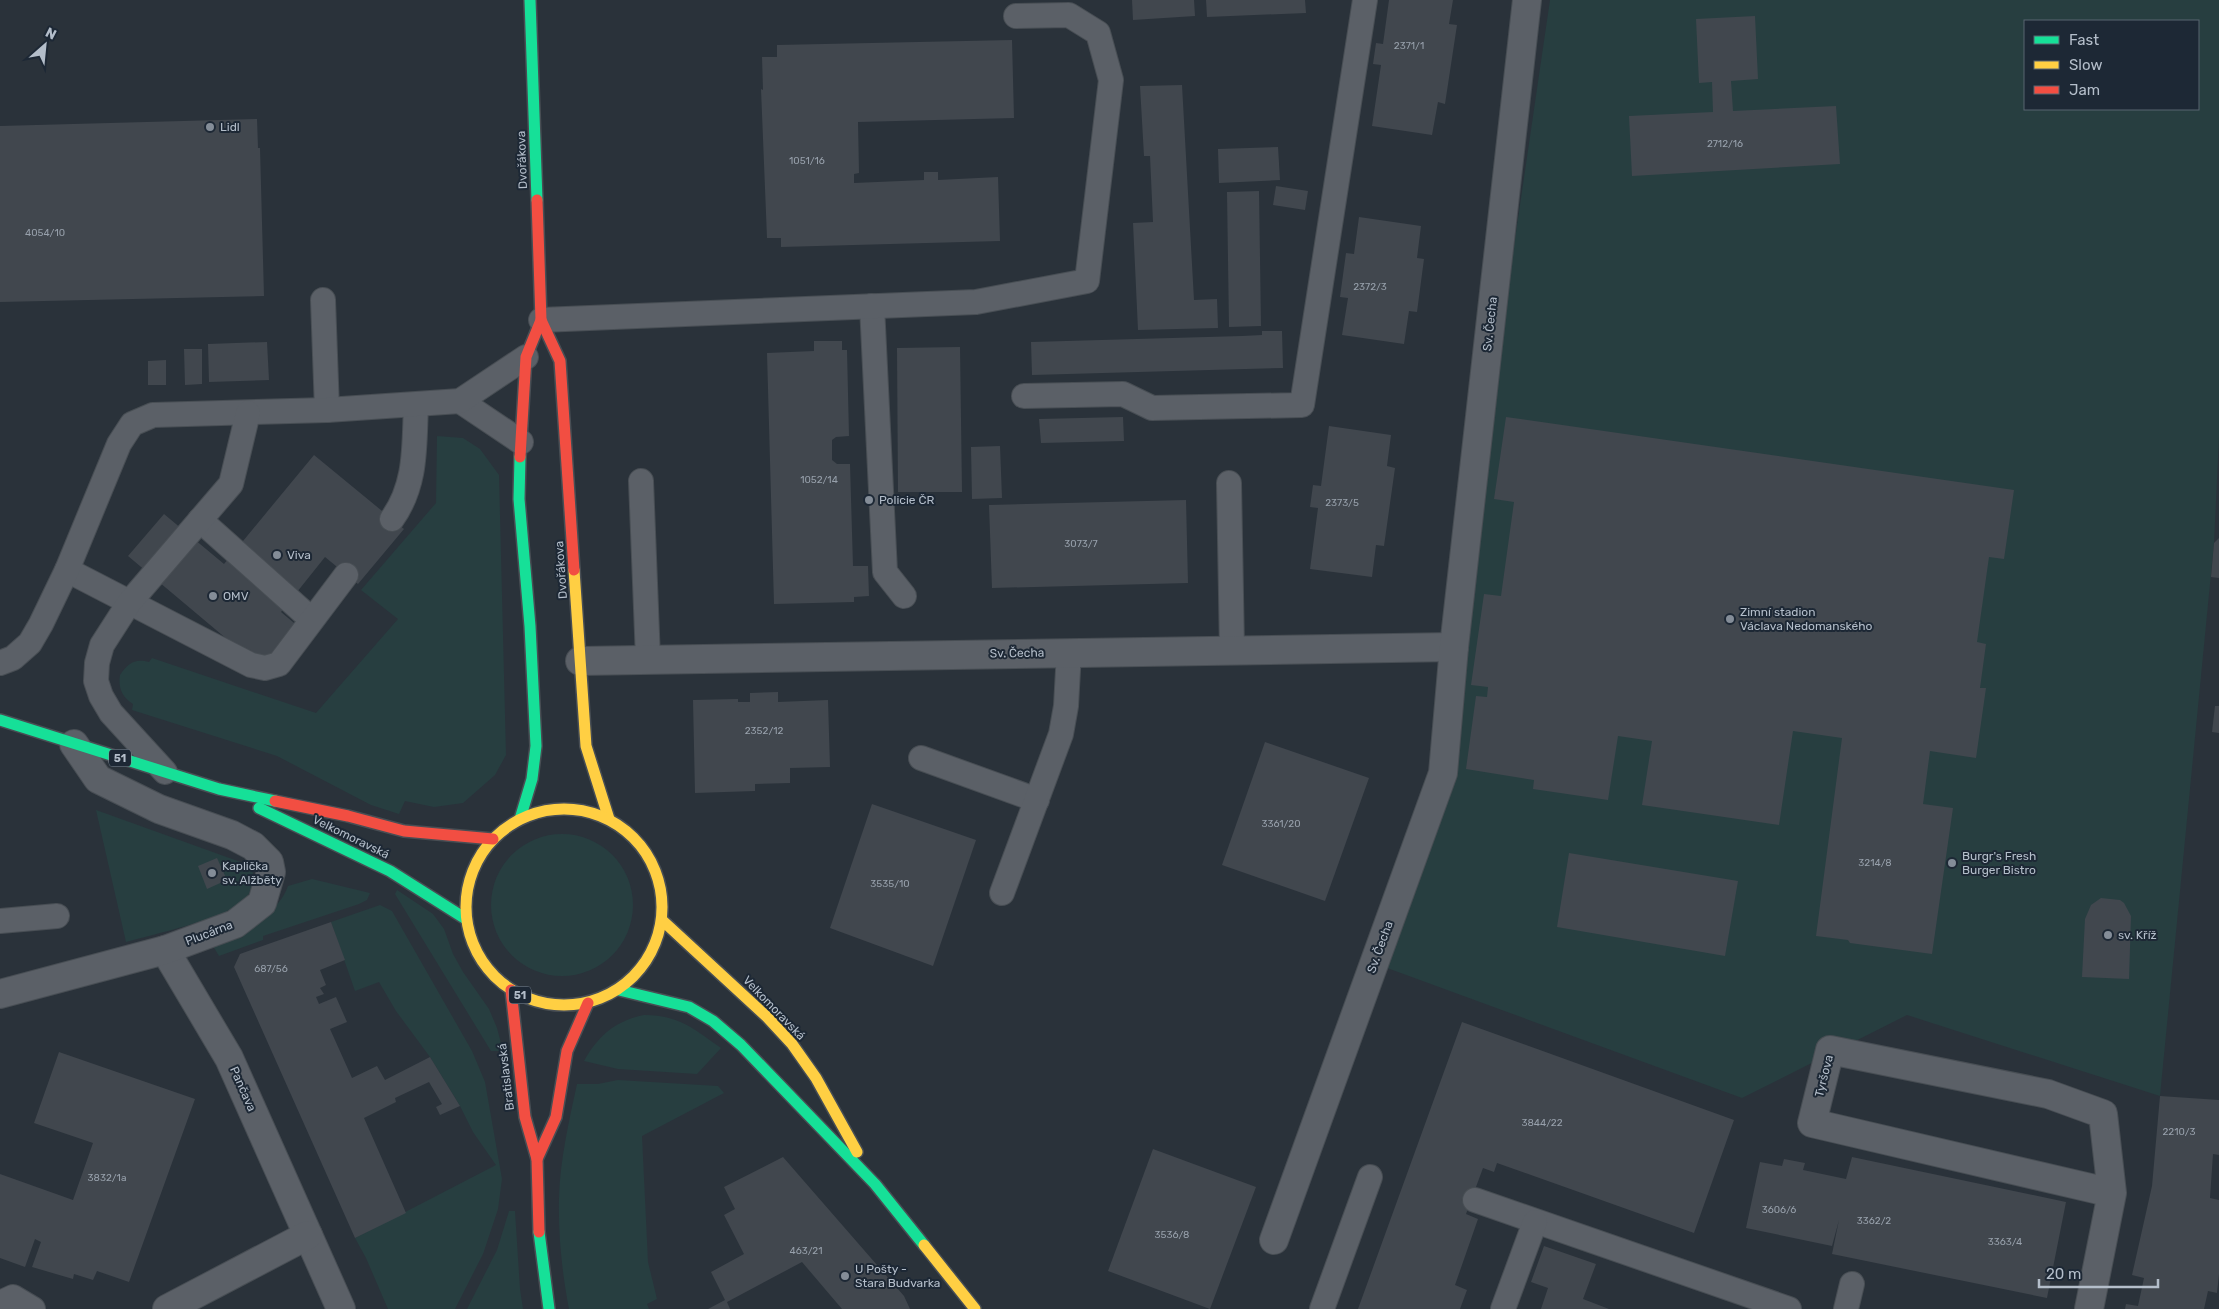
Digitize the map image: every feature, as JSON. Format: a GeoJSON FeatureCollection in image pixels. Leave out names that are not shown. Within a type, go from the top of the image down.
{"type":"FeatureCollection","features":[{"type":"Feature","properties":{"kind":"main road","name":"Dvořákova"},"geometry":{"type":"LineString","coordinates":[[530,0],[541,320],[560,361],[586,746],[609,819]]}},
{"type":"Feature","properties":{"kind":"main road","name":"Dvořákova"},"geometry":{"type":"LineString","coordinates":[[520,819],[532,779],[536,746],[530,626],[519,499],[520,442],[526,357],[541,320]]}},
{"type":"Feature","properties":{"kind":"main road","name":"Velkomoravská"},"geometry":{"type":"LineString","coordinates":[[0,720],[219,789],[348,816],[404,831],[493,839]]}},
{"type":"Feature","properties":{"kind":"main road","name":"Velkomoravská"},"geometry":{"type":"LineString","coordinates":[[219,789],[390,871],[466,919]]}},
{"type":"Feature","properties":{"kind":"main road","name":"51"},"geometry":{"type":"LineString","coordinates":[[550,810],[580,810],[609,819],[634,837],[652,862],[662,891],[662,921],[655,948],[640,972],[619,990],[588,1003],[562,1006],[535,1002],[511,990],[487,969],[472,941],[466,919],[467,890],[478,862],[493,839],[520,819],[550,810]]}},
{"type":"Feature","properties":{"kind":"main road","name":"Velkomoravská"},"geometry":{"type":"LineString","coordinates":[[662,921],[767,1017],[792,1044],[816,1078],[874,1184]]}},
{"type":"Feature","properties":{"kind":"main road","name":"Bratislavská"},"geometry":{"type":"LineString","coordinates":[[511,990],[525,1116],[537,1159],[539,1237],[549,1309]]}},
{"type":"Feature","properties":{"kind":"main road","name":"Velkomoravská"},"geometry":{"type":"LineString","coordinates":[[619,990],[689,1007],[713,1021],[741,1045],[874,1184],[974,1309]]}},
{"type":"Feature","properties":{"kind":"main road","name":"Bratislavská"},"geometry":{"type":"LineString","coordinates":[[537,1159],[556,1117],[567,1051],[588,1003]]}},
{"type":"Feature","properties":{"kind":"street","name":"Sv. Čecha"},"geometry":{"type":"LineString","coordinates":[[1274,1240],[1443,773],[1454,647],[1527,0]]}},
{"type":"Feature","properties":{"kind":"street","name":"Sv. Čecha"},"geometry":{"type":"LineString","coordinates":[[580,661],[1454,647]]}},
{"type":"Feature","properties":{"kind":"street","name":"Plucárna"},"geometry":{"type":"LineString","coordinates":[[0,994],[165,950],[235,924],[262,903],[271,872],[269,862],[253,846],[232,835],[159,809],[98,779],[74,744]]}},
{"type":"Feature","properties":{"kind":"street","name":"Pančava"},"geometry":{"type":"LineString","coordinates":[[165,950],[229,1058],[341,1309]]}},
{"type":"Feature","properties":{"kind":"street","name":"Tyršova"},"geometry":{"type":"LineString","coordinates":[[2089,1309],[2112,1193],[2103,1114],[2048,1094],[1830,1050],[1812,1123],[2112,1193]]}},
{"type":"Feature","properties":{"kind":"street"},"geometry":{"type":"LineString","coordinates":[[180,1306],[308,1235]]}},
{"type":"Feature","properties":{"kind":"lane"},"geometry":{"type":"LineString","coordinates":[[1024,396],[1123,394],[1152,408],[1302,405],[1365,0]]}},
{"type":"Feature","properties":{"kind":"lane"},"geometry":{"type":"LineString","coordinates":[[541,320],[976,302],[1087,281],[1111,80],[1098,33],[1069,15],[1016,16]]}},
{"type":"Feature","properties":{"kind":"lane"},"geometry":{"type":"LineString","coordinates":[[323,300],[327,410]]}},
{"type":"Feature","properties":{"kind":"lane"},"geometry":{"type":"LineString","coordinates":[[872,306],[884,572],[904,596]]}},
{"type":"Feature","properties":{"kind":"lane"},"geometry":{"type":"LineString","coordinates":[[0,664],[13,658],[30,643],[42,624],[67,570],[119,444],[132,424],[154,414],[327,410],[460,401],[526,357]]}},
{"type":"Feature","properties":{"kind":"lane"},"geometry":{"type":"LineString","coordinates":[[460,401],[520,442]]}},
{"type":"Feature","properties":{"kind":"lane"},"geometry":{"type":"LineString","coordinates":[[392,519],[402,505],[412,478],[416,405]]}},
{"type":"Feature","properties":{"kind":"lane"},"geometry":{"type":"LineString","coordinates":[[165,772],[111,713],[101,696],[96,681],[97,663],[102,645],[129,603],[231,484],[248,413]]}},
{"type":"Feature","properties":{"kind":"lane"},"geometry":{"type":"LineString","coordinates":[[641,481],[648,659]]}},
{"type":"Feature","properties":{"kind":"lane"},"geometry":{"type":"LineString","coordinates":[[1229,483],[1232,650]]}},
{"type":"Feature","properties":{"kind":"lane"},"geometry":{"type":"LineString","coordinates":[[200,520],[311,619]]}},
{"type":"Feature","properties":{"kind":"lane"},"geometry":{"type":"LineString","coordinates":[[67,570],[252,665],[265,668],[279,664],[346,575]]}},
{"type":"Feature","properties":{"kind":"lane"},"geometry":{"type":"LineString","coordinates":[[1002,893],[1061,734],[1066,706],[1069,652]]}},
{"type":"Feature","properties":{"kind":"lane"},"geometry":{"type":"LineString","coordinates":[[921,758],[1037,800]]}},
{"type":"Feature","properties":{"kind":"lane"},"geometry":{"type":"LineString","coordinates":[[0,921],[57,916]]}},
{"type":"Feature","properties":{"kind":"lane"},"geometry":{"type":"LineString","coordinates":[[1322,1309],[1370,1177]]}},
{"type":"Feature","properties":{"kind":"lane"},"geometry":{"type":"LineString","coordinates":[[1475,1200],[1780,1308]]}},
{"type":"Feature","properties":{"kind":"lane"},"geometry":{"type":"LineString","coordinates":[[1503,1309],[1535,1222]]}},
{"type":"Feature","properties":{"kind":"lane"},"geometry":{"type":"LineString","coordinates":[[1846,1309],[1852,1284]]}},
{"type":"Feature","properties":{"kind":"lane"},"geometry":{"type":"LineString","coordinates":[[4,1297],[33,1309]]}},
{"type":"Feature","properties":{"kind":"green space"},"geometry":{"type":"Polygon","coordinates":[[[1550,0],[2219,0],[2219,437],[2214,543],[2160,1096],[1907,1015],[1742,1098],[1379,965],[1452,774],[1470,547],[1550,0]]]}},
{"type":"Feature","properties":{"kind":"green space"},"geometry":{"type":"Polygon","coordinates":[[[437,436],[463,438],[480,449],[499,475],[506,755],[495,775],[463,803],[434,807],[405,801],[399,814],[371,805],[277,756],[132,710],[133,704],[126,698],[120,688],[120,675],[132,662],[149,662],[152,658],[316,713],[398,619],[361,590],[436,503],[437,436]]]}},
{"type":"Feature","properties":{"kind":"green space"},"geometry":{"type":"Polygon","coordinates":[[[96,810],[246,864],[251,869],[253,875],[246,899],[231,909],[203,921],[126,942],[96,810]]]}},
{"type":"Feature","properties":{"kind":"green space"},"geometry":{"type":"Polygon","coordinates":[[[562,834],[589,840],[601,846],[612,855],[621,866],[627,878],[633,905],[627,932],[621,944],[612,955],[601,964],[589,970],[562,976],[535,970],[523,964],[512,955],[503,944],[497,932],[491,905],[497,878],[503,866],[512,855],[523,846],[535,840],[562,834]]]}},
{"type":"Feature","properties":{"kind":"green space"},"geometry":{"type":"Polygon","coordinates":[[[312,879],[370,893],[367,900],[359,904],[263,936],[263,940],[219,956],[213,946],[243,937],[240,930],[275,907],[288,886],[312,879]]]}},
{"type":"Feature","properties":{"kind":"green space"},"geometry":{"type":"Polygon","coordinates":[[[397,890],[433,914],[444,929],[453,954],[463,972],[489,1009],[497,1028],[503,1051],[491,1051],[395,894],[397,890]]]}},
{"type":"Feature","properties":{"kind":"green space"},"geometry":{"type":"Polygon","coordinates":[[[380,905],[392,911],[472,1051],[485,1082],[502,1179],[498,1209],[483,1254],[455,1309],[388,1309],[366,1258],[355,1238],[496,1165],[473,1132],[460,1106],[430,1057],[396,1011],[379,982],[355,991],[331,922],[380,905]]]}},
{"type":"Feature","properties":{"kind":"green space"},"geometry":{"type":"Polygon","coordinates":[[[644,1015],[677,1020],[694,1029],[721,1048],[697,1074],[618,1069],[584,1061],[595,1044],[608,1031],[624,1021],[644,1015]]]}},
{"type":"Feature","properties":{"kind":"green space"},"geometry":{"type":"Polygon","coordinates":[[[618,1080],[718,1086],[724,1093],[642,1136],[648,1262],[657,1299],[647,1304],[649,1309],[569,1309],[564,1282],[559,1225],[560,1184],[568,1126],[577,1084],[598,1084],[618,1080]]]}},
{"type":"Feature","properties":{"kind":"green space"},"geometry":{"type":"Polygon","coordinates":[[[509,1211],[515,1211],[523,1309],[467,1309],[497,1250],[509,1211]]]}},
{"type":"Feature","properties":{"kind":"building"},"geometry":{"type":"Polygon","coordinates":[[[1132,0],[1194,0],[1195,16],[1133,20],[1132,0]]]}},
{"type":"Feature","properties":{"kind":"building"},"geometry":{"type":"Polygon","coordinates":[[[1206,0],[1305,0],[1306,13],[1207,17],[1206,0]]]}},
{"type":"Feature","properties":{"kind":"building"},"geometry":{"type":"Polygon","coordinates":[[[1389,0],[1453,0],[1449,24],[1457,25],[1445,104],[1438,102],[1432,135],[1372,126],[1381,65],[1373,64],[1376,43],[1383,44],[1389,0]]]}},
{"type":"Feature","properties":{"kind":"building"},"geometry":{"type":"Polygon","coordinates":[[[1755,16],[1758,79],[1731,81],[1733,111],[1836,106],[1840,164],[1632,176],[1629,116],[1713,112],[1712,82],[1699,83],[1696,19],[1755,16]]]}},
{"type":"Feature","properties":{"kind":"building"},"geometry":{"type":"Polygon","coordinates":[[[1012,40],[1014,118],[858,122],[859,173],[854,174],[854,183],[924,180],[924,172],[938,172],[938,180],[998,177],[1000,241],[781,247],[781,238],[767,238],[761,89],[763,90],[762,57],[777,57],[777,45],[1012,40]]]}},
{"type":"Feature","properties":{"kind":"building"},"geometry":{"type":"Polygon","coordinates":[[[1182,85],[1194,300],[1217,299],[1218,328],[1138,330],[1133,223],[1153,222],[1150,156],[1144,156],[1140,86],[1182,85]]]}},
{"type":"Feature","properties":{"kind":"building"},"geometry":{"type":"Polygon","coordinates":[[[257,119],[258,148],[260,148],[264,296],[0,302],[0,126],[257,119]]]}},
{"type":"Feature","properties":{"kind":"building"},"geometry":{"type":"Polygon","coordinates":[[[1278,147],[1280,180],[1219,183],[1218,149],[1278,147]]]}},
{"type":"Feature","properties":{"kind":"building"},"geometry":{"type":"Polygon","coordinates":[[[1276,186],[1308,191],[1305,210],[1273,205],[1276,186]]]}},
{"type":"Feature","properties":{"kind":"building"},"geometry":{"type":"Polygon","coordinates":[[[1259,191],[1261,326],[1229,327],[1227,192],[1259,191]]]}},
{"type":"Feature","properties":{"kind":"building"},"geometry":{"type":"Polygon","coordinates":[[[1359,217],[1421,226],[1417,258],[1424,259],[1417,312],[1409,311],[1404,344],[1342,335],[1348,298],[1340,297],[1346,253],[1354,254],[1359,217]]]}},
{"type":"Feature","properties":{"kind":"building"},"geometry":{"type":"Polygon","coordinates":[[[1262,331],[1282,331],[1283,368],[1032,375],[1031,342],[1242,336],[1262,335],[1262,331]]]}},
{"type":"Feature","properties":{"kind":"building"},"geometry":{"type":"Polygon","coordinates":[[[814,341],[842,341],[842,350],[847,350],[849,436],[836,437],[832,440],[832,460],[837,464],[850,464],[853,566],[868,566],[869,596],[854,597],[854,602],[774,604],[767,353],[814,351],[814,341]]]}},
{"type":"Feature","properties":{"kind":"building"},"geometry":{"type":"Polygon","coordinates":[[[267,342],[269,380],[209,382],[208,344],[267,342]]]}},
{"type":"Feature","properties":{"kind":"building"},"geometry":{"type":"Polygon","coordinates":[[[960,347],[962,492],[898,492],[897,348],[960,347]]]}},
{"type":"Feature","properties":{"kind":"building"},"geometry":{"type":"Polygon","coordinates":[[[184,349],[202,349],[202,384],[185,385],[184,349]]]}},
{"type":"Feature","properties":{"kind":"building"},"geometry":{"type":"Polygon","coordinates":[[[166,360],[166,385],[148,385],[148,361],[166,360]]]}},
{"type":"Feature","properties":{"kind":"building"},"geometry":{"type":"Polygon","coordinates":[[[1123,417],[1124,441],[1041,443],[1039,419],[1123,417]]]}},
{"type":"Feature","properties":{"kind":"building","name":"Zimní stadion Václava Nedomanského"},"geometry":{"type":"Polygon","coordinates":[[[1506,417],[2014,490],[2004,559],[1989,557],[1977,642],[1986,644],[1980,688],[1986,688],[1976,758],[1930,751],[1923,804],[1953,808],[1932,954],[1850,943],[1848,940],[1816,936],[1842,738],[1793,731],[1779,825],[1642,805],[1652,741],[1618,736],[1608,800],[1533,789],[1534,780],[1466,769],[1476,696],[1487,697],[1488,687],[1471,685],[1484,594],[1501,596],[1514,502],[1494,499],[1506,417]]]}},
{"type":"Feature","properties":{"kind":"building"},"geometry":{"type":"Polygon","coordinates":[[[1329,426],[1391,435],[1387,466],[1395,468],[1384,546],[1376,545],[1372,577],[1310,569],[1318,508],[1310,507],[1313,485],[1321,486],[1329,426]]]}},
{"type":"Feature","properties":{"kind":"building"},"geometry":{"type":"Polygon","coordinates":[[[1000,446],[1002,498],[972,499],[971,447],[1000,446]]]}},
{"type":"Feature","properties":{"kind":"building"},"geometry":{"type":"Polygon","coordinates":[[[314,455],[404,529],[358,584],[325,557],[281,612],[300,628],[265,671],[128,556],[164,514],[224,564],[314,455]]]}},
{"type":"Feature","properties":{"kind":"building"},"geometry":{"type":"Polygon","coordinates":[[[1186,500],[1188,583],[992,588],[989,505],[1186,500]]]}},
{"type":"Feature","properties":{"kind":"building"},"geometry":{"type":"Polygon","coordinates":[[[2219,538],[2219,578],[2211,577],[2214,543],[2219,538]]]}},
{"type":"Feature","properties":{"kind":"building"},"geometry":{"type":"Polygon","coordinates":[[[778,692],[778,702],[828,700],[830,767],[790,768],[790,783],[755,784],[755,791],[695,793],[693,700],[738,699],[738,702],[750,702],[750,693],[778,692]]]}},
{"type":"Feature","properties":{"kind":"building"},"geometry":{"type":"Polygon","coordinates":[[[2215,706],[2219,706],[2219,733],[2212,732],[2215,706]]]}},
{"type":"Feature","properties":{"kind":"building"},"geometry":{"type":"Polygon","coordinates":[[[1265,742],[1369,778],[1325,901],[1222,865],[1265,742]]]}},
{"type":"Feature","properties":{"kind":"building"},"geometry":{"type":"Polygon","coordinates":[[[872,804],[976,840],[933,966],[830,928],[872,804]]]}},
{"type":"Feature","properties":{"kind":"building"},"geometry":{"type":"Polygon","coordinates":[[[1569,853],[1738,881],[1725,956],[1557,927],[1569,853]]]}},
{"type":"Feature","properties":{"kind":"building","name":"Kaplička sv. Alžběty"},"geometry":{"type":"Polygon","coordinates":[[[217,858],[227,880],[207,889],[198,866],[217,858]]]}},
{"type":"Feature","properties":{"kind":"building","name":"sv. Kříž"},"geometry":{"type":"Polygon","coordinates":[[[2101,898],[2120,900],[2124,903],[2131,916],[2129,979],[2082,977],[2085,919],[2091,905],[2101,898]]]}},
{"type":"Feature","properties":{"kind":"building"},"geometry":{"type":"Polygon","coordinates":[[[331,922],[345,960],[320,970],[326,985],[320,988],[324,994],[316,997],[319,1004],[336,997],[347,1022],[330,1029],[352,1078],[377,1066],[385,1080],[430,1057],[460,1106],[440,1115],[436,1107],[442,1104],[429,1082],[395,1098],[396,1102],[364,1118],[406,1213],[355,1238],[234,967],[240,954],[331,922]]]}},
{"type":"Feature","properties":{"kind":"building"},"geometry":{"type":"Polygon","coordinates":[[[1462,1022],[1734,1120],[1694,1233],[1497,1163],[1494,1172],[1483,1168],[1466,1214],[1478,1219],[1455,1285],[1467,1290],[1460,1309],[1358,1309],[1462,1022]]]}},
{"type":"Feature","properties":{"kind":"building"},"geometry":{"type":"Polygon","coordinates":[[[59,1052],[195,1099],[129,1282],[97,1271],[93,1280],[74,1274],[73,1279],[32,1267],[41,1242],[35,1239],[25,1267],[0,1258],[0,1174],[73,1200],[93,1143],[34,1123],[59,1052]]]}},
{"type":"Feature","properties":{"kind":"building"},"geometry":{"type":"Polygon","coordinates":[[[2160,1096],[2219,1100],[2219,1155],[2213,1154],[2210,1198],[2219,1200],[2219,1274],[2217,1293],[2208,1291],[2204,1309],[2125,1309],[2126,1304],[2138,1306],[2144,1278],[2132,1275],[2152,1186],[2160,1096]]]}},
{"type":"Feature","properties":{"kind":"building"},"geometry":{"type":"Polygon","coordinates":[[[1153,1149],[1256,1187],[1210,1309],[1108,1271],[1153,1149]]]}},
{"type":"Feature","properties":{"kind":"building"},"geometry":{"type":"Polygon","coordinates":[[[783,1157],[904,1296],[910,1309],[842,1309],[802,1262],[727,1302],[730,1309],[708,1309],[725,1300],[711,1272],[744,1254],[724,1215],[735,1209],[724,1187],[783,1157]]]}},
{"type":"Feature","properties":{"kind":"building"},"geometry":{"type":"Polygon","coordinates":[[[1852,1157],[2066,1202],[2047,1298],[1832,1254],[1839,1220],[1832,1246],[1746,1228],[1760,1162],[1782,1166],[1784,1159],[1805,1163],[1803,1170],[1846,1179],[1852,1157]]]}},
{"type":"Feature","properties":{"kind":"building"},"geometry":{"type":"Polygon","coordinates":[[[1544,1246],[1596,1264],[1583,1299],[1609,1309],[1541,1309],[1548,1288],[1531,1282],[1544,1246]]]}},
{"type":"Feature","properties":{"kind":"traffic: fast"},"geometry":{"type":"LineString","coordinates":[[530,0],[537,200]]}},
{"type":"Feature","properties":{"kind":"traffic: fast"},"geometry":{"type":"LineString","coordinates":[[520,457],[519,499],[530,626],[536,746],[532,779],[520,819]]}},
{"type":"Feature","properties":{"kind":"traffic: fast"},"geometry":{"type":"LineString","coordinates":[[0,720],[219,789],[275,801]]}},
{"type":"Feature","properties":{"kind":"traffic: fast"},"geometry":{"type":"LineString","coordinates":[[259,808],[390,871],[466,919]]}},
{"type":"Feature","properties":{"kind":"traffic: fast"},"geometry":{"type":"LineString","coordinates":[[619,990],[689,1007],[713,1021],[741,1045],[875,1184],[924,1245]]}},
{"type":"Feature","properties":{"kind":"traffic: fast"},"geometry":{"type":"LineString","coordinates":[[539,1232],[549,1309]]}},
{"type":"Feature","properties":{"kind":"traffic: slow"},"geometry":{"type":"LineString","coordinates":[[574,570],[586,746],[609,819]]}},
{"type":"Feature","properties":{"kind":"traffic: slow"},"geometry":{"type":"LineString","coordinates":[[554,809],[574,809],[610,820],[619,825],[640,845],[655,869],[662,897],[662,907],[662,917],[655,945],[646,962],[626,983],[602,998],[574,1005],[554,1005],[526,998],[509,989],[482,962],[470,935],[466,917],[466,897],[473,869],[482,852],[509,825],[536,813],[554,809]]}},
{"type":"Feature","properties":{"kind":"traffic: slow"},"geometry":{"type":"LineString","coordinates":[[663,921],[767,1017],[792,1044],[816,1078],[857,1152]]}},
{"type":"Feature","properties":{"kind":"traffic: slow"},"geometry":{"type":"LineString","coordinates":[[924,1245],[975,1309]]}},
{"type":"Feature","properties":{"kind":"traffic: jam"},"geometry":{"type":"LineString","coordinates":[[520,457],[526,357],[541,320],[537,200]]}},
{"type":"Feature","properties":{"kind":"traffic: jam"},"geometry":{"type":"LineString","coordinates":[[541,320],[560,361],[574,570]]}},
{"type":"Feature","properties":{"kind":"traffic: jam"},"geometry":{"type":"LineString","coordinates":[[275,801],[348,816],[404,831],[493,839]]}},
{"type":"Feature","properties":{"kind":"traffic: jam"},"geometry":{"type":"LineString","coordinates":[[511,990],[525,1117],[537,1159],[539,1232]]}},
{"type":"Feature","properties":{"kind":"traffic: jam"},"geometry":{"type":"LineString","coordinates":[[537,1159],[556,1117],[567,1051],[588,1003]]}},
{"type":"Feature","properties":{"kind":"place","name":"Lidl"},"geometry":{"type":"Point","coordinates":[210,127]}},
{"type":"Feature","properties":{"kind":"place","name":"Policie ČR"},"geometry":{"type":"Point","coordinates":[869,500]}},
{"type":"Feature","properties":{"kind":"place","name":"Viva"},"geometry":{"type":"Point","coordinates":[277,555]}},
{"type":"Feature","properties":{"kind":"place","name":"OMV"},"geometry":{"type":"Point","coordinates":[213,596]}},
{"type":"Feature","properties":{"kind":"place","name":"Zimní stadion Václava Nedomanského"},"geometry":{"type":"Point","coordinates":[1730,619]}},
{"type":"Feature","properties":{"kind":"place","name":"Burgr's Fresh Burger Bistro"},"geometry":{"type":"Point","coordinates":[1952,863]}},
{"type":"Feature","properties":{"kind":"place","name":"Kaplička sv. Alžběty"},"geometry":{"type":"Point","coordinates":[212,873]}},
{"type":"Feature","properties":{"kind":"place","name":"sv. Kříž"},"geometry":{"type":"Point","coordinates":[2108,935]}},
{"type":"Feature","properties":{"kind":"place","name":"U Pošty - Stara Budvarka"},"geometry":{"type":"Point","coordinates":[845,1276]}}]}
